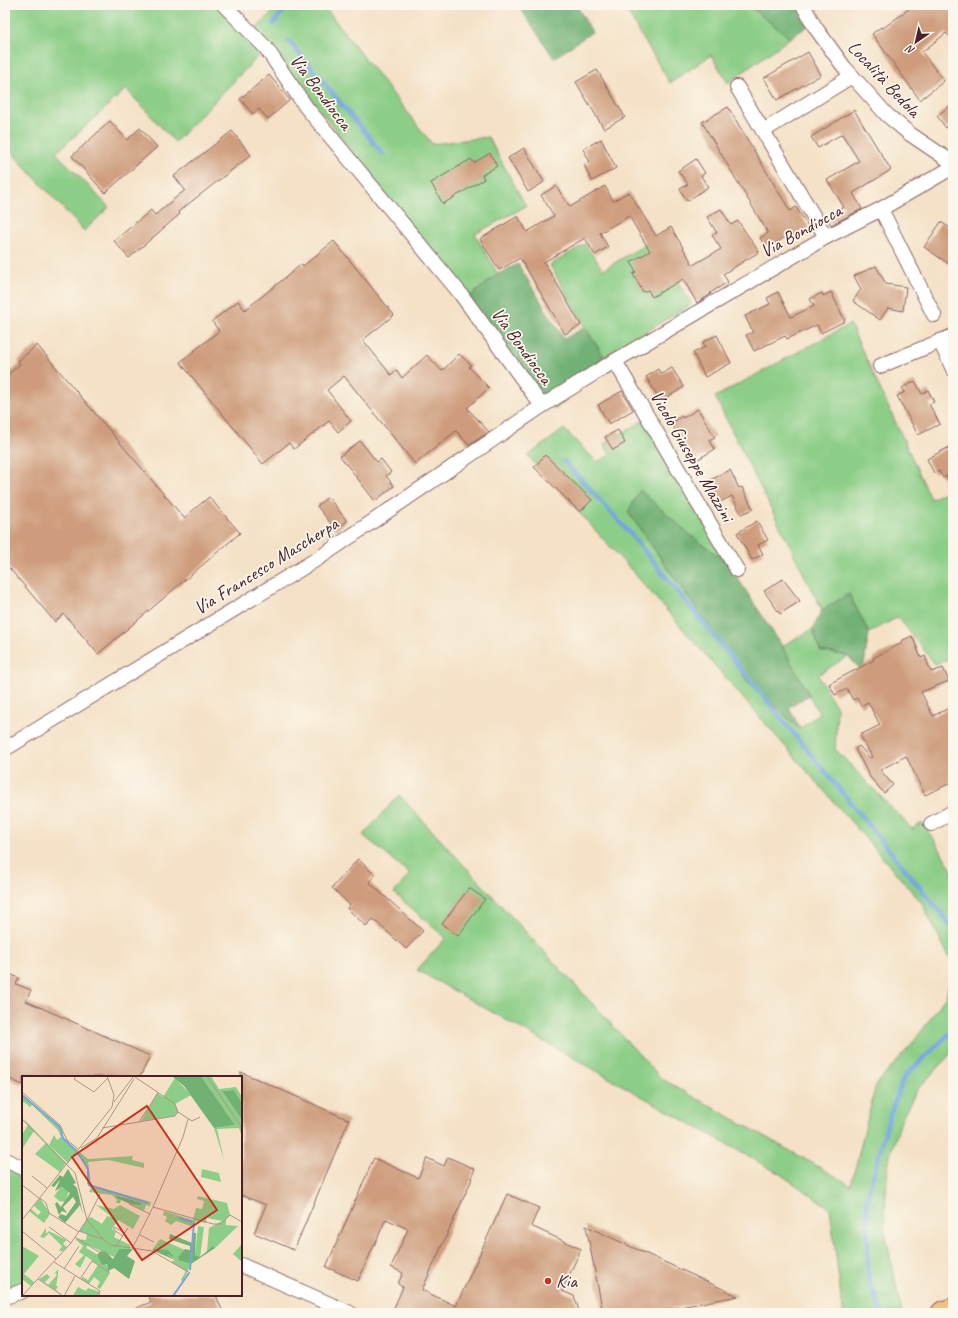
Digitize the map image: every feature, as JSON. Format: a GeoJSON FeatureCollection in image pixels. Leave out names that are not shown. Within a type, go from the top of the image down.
{"type":"FeatureCollection","features":[{"type":"Feature","properties":{"kind":"main road"},"geometry":{"type":"LineString","coordinates":[[942,1313],[953,1309]]}},
{"type":"Feature","properties":{"kind":"street","name":"Via Bondiocca"},"geometry":{"type":"LineString","coordinates":[[224,5],[266,48],[306,107],[460,293],[542,406],[615,361],[826,237],[881,209],[953,167]]}},
{"type":"Feature","properties":{"kind":"street","name":"Località Bedola"},"geometry":{"type":"LineString","coordinates":[[803,5],[815,27],[844,67],[887,115],[910,134],[953,163]]}},
{"type":"Feature","properties":{"kind":"street"},"geometry":{"type":"LineString","coordinates":[[763,131],[852,76]]}},
{"type":"Feature","properties":{"kind":"street"},"geometry":{"type":"LineString","coordinates":[[737,87],[826,237]]}},
{"type":"Feature","properties":{"kind":"street"},"geometry":{"type":"LineString","coordinates":[[881,209],[934,315]]}},
{"type":"Feature","properties":{"kind":"street"},"geometry":{"type":"LineString","coordinates":[[880,366],[953,336]]}},
{"type":"Feature","properties":{"kind":"street"},"geometry":{"type":"LineString","coordinates":[[940,341],[953,368]]}},
{"type":"Feature","properties":{"kind":"street","name":"Vicolo Giuseppe Mazzini"},"geometry":{"type":"LineString","coordinates":[[615,361],[737,570]]}},
{"type":"Feature","properties":{"kind":"street","name":"Via Francesco Mascherpa"},"geometry":{"type":"LineString","coordinates":[[5,750],[322,556],[542,406]]}},
{"type":"Feature","properties":{"kind":"street"},"geometry":{"type":"LineString","coordinates":[[931,824],[953,812]]}},
{"type":"Feature","properties":{"kind":"street"},"geometry":{"type":"LineString","coordinates":[[5,1160],[22,1168]]}},
{"type":"Feature","properties":{"kind":"street"},"geometry":{"type":"LineString","coordinates":[[242,1265],[350,1313]]}},
{"type":"Feature","properties":{"kind":"street"},"geometry":{"type":"LineString","coordinates":[[5,1298],[22,1290]]}},
{"type":"Feature","properties":{"kind":"green space"},"geometry":{"type":"Polygon","coordinates":[[[5,5],[228,5],[255,30],[279,5],[323,5],[432,144],[488,137],[526,206],[475,234],[498,274],[467,299],[269,45],[175,142],[126,89],[56,153],[109,207],[84,231],[5,145],[5,5]]]}},
{"type":"Feature","properties":{"kind":"green space"},"geometry":{"type":"Polygon","coordinates":[[[518,5],[576,5],[592,32],[554,58],[518,5]]]}},
{"type":"Feature","properties":{"kind":"green space"},"geometry":{"type":"Polygon","coordinates":[[[623,5],[748,5],[790,38],[728,83],[711,55],[670,83],[623,5]]]}},
{"type":"Feature","properties":{"kind":"green space"},"geometry":{"type":"Polygon","coordinates":[[[748,5],[795,5],[808,26],[790,38],[748,5]]]}},
{"type":"Feature","properties":{"kind":"green space"},"geometry":{"type":"Polygon","coordinates":[[[651,241],[692,304],[604,357],[550,265],[585,244],[603,270],[651,241]]]}},
{"type":"Feature","properties":{"kind":"green space"},"geometry":{"type":"Polygon","coordinates":[[[518,264],[564,339],[585,327],[604,357],[556,409],[532,392],[467,299],[498,274],[518,264]]]}},
{"type":"Feature","properties":{"kind":"green space"},"geometry":{"type":"Polygon","coordinates":[[[850,324],[931,499],[953,488],[953,657],[935,664],[898,617],[869,633],[849,594],[822,610],[715,397],[850,324]]]}},
{"type":"Feature","properties":{"kind":"green space"},"geometry":{"type":"Polygon","coordinates":[[[644,420],[727,562],[689,534],[628,512],[748,682],[800,729],[819,713],[782,646],[813,629],[820,651],[848,656],[818,675],[837,708],[835,749],[912,829],[922,823],[935,841],[953,872],[953,965],[922,903],[634,573],[528,456],[564,429],[597,462],[610,455],[604,444],[644,420]]]}},
{"type":"Feature","properties":{"kind":"green space"},"geometry":{"type":"Polygon","coordinates":[[[640,490],[689,534],[727,562],[782,646],[809,695],[789,707],[800,729],[748,682],[628,512],[640,490]]]}},
{"type":"Feature","properties":{"kind":"green space"},"geometry":{"type":"Polygon","coordinates":[[[849,594],[869,633],[864,664],[867,676],[848,656],[820,651],[813,629],[822,610],[849,594]]]}},
{"type":"Feature","properties":{"kind":"green space"},"geometry":{"type":"Polygon","coordinates":[[[399,795],[662,1079],[851,1185],[876,1085],[911,1045],[946,996],[953,965],[953,1051],[917,1090],[902,1118],[888,1162],[884,1227],[902,1313],[843,1313],[830,1208],[780,1174],[417,970],[446,938],[394,893],[410,874],[363,835],[399,795]]]}},
{"type":"Feature","properties":{"kind":"green space"},"geometry":{"type":"Polygon","coordinates":[[[5,1165],[22,1174],[22,1286],[5,1294],[5,1165]]]}},
{"type":"Feature","properties":{"kind":"building"},"geometry":{"type":"Polygon","coordinates":[[[914,5],[953,5],[953,40],[946,33],[922,52],[944,81],[920,100],[872,34],[881,27],[882,29],[914,5]]]}},
{"type":"Feature","properties":{"kind":"building"},"geometry":{"type":"Polygon","coordinates":[[[808,52],[821,75],[777,100],[764,78],[808,52]]]}},
{"type":"Feature","properties":{"kind":"building"},"geometry":{"type":"Polygon","coordinates":[[[597,70],[625,117],[604,129],[576,82],[597,70]]]}},
{"type":"Feature","properties":{"kind":"building"},"geometry":{"type":"Polygon","coordinates":[[[269,75],[290,100],[268,119],[259,109],[253,114],[240,99],[269,75]]]}},
{"type":"Feature","properties":{"kind":"building"},"geometry":{"type":"Polygon","coordinates":[[[953,103],[953,122],[946,128],[937,116],[953,103]]]}},
{"type":"Feature","properties":{"kind":"building"},"geometry":{"type":"Polygon","coordinates":[[[728,107],[790,211],[796,207],[810,229],[795,238],[791,233],[767,249],[760,238],[768,233],[702,122],[728,107]]]}},
{"type":"Feature","properties":{"kind":"building"},"geometry":{"type":"Polygon","coordinates":[[[854,110],[891,170],[853,193],[862,209],[831,225],[827,218],[844,207],[827,180],[859,161],[842,134],[818,148],[811,137],[854,110]]]}},
{"type":"Feature","properties":{"kind":"building"},"geometry":{"type":"Polygon","coordinates":[[[110,121],[127,140],[140,128],[157,147],[105,193],[72,156],[110,121]]]}},
{"type":"Feature","properties":{"kind":"building"},"geometry":{"type":"Polygon","coordinates":[[[232,131],[251,155],[178,212],[180,214],[129,258],[114,241],[151,210],[155,215],[185,190],[174,176],[232,131]]]}},
{"type":"Feature","properties":{"kind":"building"},"geometry":{"type":"Polygon","coordinates":[[[601,139],[616,168],[592,181],[584,165],[590,162],[583,149],[601,139]]]}},
{"type":"Feature","properties":{"kind":"building"},"geometry":{"type":"Polygon","coordinates":[[[524,148],[544,182],[528,192],[508,158],[524,148]]]}},
{"type":"Feature","properties":{"kind":"building"},"geometry":{"type":"Polygon","coordinates":[[[490,153],[497,166],[482,175],[484,179],[443,204],[431,183],[471,159],[474,163],[490,153]]]}},
{"type":"Feature","properties":{"kind":"building"},"geometry":{"type":"Polygon","coordinates":[[[696,159],[705,173],[701,176],[708,187],[687,201],[680,189],[688,184],[678,171],[696,159]]]}},
{"type":"Feature","properties":{"kind":"building"},"geometry":{"type":"Polygon","coordinates":[[[556,186],[570,207],[605,186],[613,201],[629,192],[656,236],[671,227],[693,265],[721,249],[712,235],[717,233],[707,217],[721,209],[731,225],[738,221],[759,252],[723,274],[728,282],[697,303],[683,279],[652,297],[648,290],[643,292],[633,274],[636,272],[631,262],[650,251],[629,216],[600,233],[608,247],[595,255],[585,238],[544,262],[581,325],[565,334],[520,258],[499,270],[480,239],[518,216],[527,232],[554,216],[541,195],[556,186]]]}},
{"type":"Feature","properties":{"kind":"building"},"geometry":{"type":"Polygon","coordinates":[[[941,222],[953,230],[953,267],[924,247],[941,222]]]}},
{"type":"Feature","properties":{"kind":"building"},"geometry":{"type":"Polygon","coordinates":[[[334,241],[394,315],[363,340],[391,375],[396,370],[402,378],[427,355],[442,371],[459,354],[471,365],[469,367],[489,388],[467,408],[489,432],[469,445],[456,431],[415,464],[344,376],[327,390],[351,421],[338,432],[329,421],[294,449],[289,443],[263,464],[180,362],[219,331],[212,321],[238,301],[245,310],[302,264],[303,266],[334,241]]]}},
{"type":"Feature","properties":{"kind":"building"},"geometry":{"type":"Polygon","coordinates":[[[876,266],[886,284],[906,287],[903,311],[888,308],[880,320],[853,301],[861,289],[854,276],[876,266]]]}},
{"type":"Feature","properties":{"kind":"building"},"geometry":{"type":"Polygon","coordinates":[[[778,292],[791,317],[814,306],[810,299],[822,293],[823,296],[831,292],[845,321],[821,333],[817,325],[787,339],[785,336],[754,351],[746,335],[753,332],[745,316],[770,304],[767,298],[778,292]]]}},
{"type":"Feature","properties":{"kind":"building"},"geometry":{"type":"Polygon","coordinates":[[[717,335],[731,363],[705,377],[693,353],[705,347],[703,342],[717,335]]]}},
{"type":"Feature","properties":{"kind":"building"},"geometry":{"type":"Polygon","coordinates":[[[37,345],[184,518],[209,497],[240,533],[98,654],[64,614],[55,622],[5,563],[5,377],[20,364],[18,361],[37,345]]]}},
{"type":"Feature","properties":{"kind":"building"},"geometry":{"type":"Polygon","coordinates":[[[672,368],[684,387],[661,401],[646,377],[658,369],[661,374],[672,368]]]}},
{"type":"Feature","properties":{"kind":"building"},"geometry":{"type":"Polygon","coordinates":[[[915,381],[922,394],[928,390],[934,402],[929,404],[940,424],[918,435],[897,396],[905,392],[902,388],[915,381]]]}},
{"type":"Feature","properties":{"kind":"building"},"geometry":{"type":"Polygon","coordinates":[[[622,391],[633,410],[609,424],[598,405],[622,391]]]}},
{"type":"Feature","properties":{"kind":"building"},"geometry":{"type":"Polygon","coordinates":[[[698,409],[715,437],[709,440],[715,449],[695,461],[671,423],[698,409]]]}},
{"type":"Feature","properties":{"kind":"building"},"geometry":{"type":"Polygon","coordinates":[[[618,430],[625,443],[613,450],[605,437],[618,430]]]}},
{"type":"Feature","properties":{"kind":"building"},"geometry":{"type":"Polygon","coordinates":[[[360,441],[377,462],[381,459],[391,472],[386,476],[394,486],[375,501],[340,456],[360,441]]]}},
{"type":"Feature","properties":{"kind":"building"},"geometry":{"type":"Polygon","coordinates":[[[953,445],[953,473],[943,478],[939,471],[934,473],[927,459],[953,445]]]}},
{"type":"Feature","properties":{"kind":"building"},"geometry":{"type":"Polygon","coordinates":[[[545,455],[592,500],[580,512],[534,467],[545,455]]]}},
{"type":"Feature","properties":{"kind":"building"},"geometry":{"type":"Polygon","coordinates":[[[730,470],[739,488],[742,487],[753,509],[741,514],[732,496],[716,504],[705,483],[730,470]]]}},
{"type":"Feature","properties":{"kind":"building"},"geometry":{"type":"Polygon","coordinates":[[[328,497],[347,521],[336,530],[317,506],[328,497]]]}},
{"type":"Feature","properties":{"kind":"building"},"geometry":{"type":"Polygon","coordinates":[[[757,521],[768,540],[758,545],[763,554],[752,560],[737,533],[757,521]]]}},
{"type":"Feature","properties":{"kind":"building"},"geometry":{"type":"Polygon","coordinates":[[[783,579],[800,601],[780,614],[764,591],[783,579]]]}},
{"type":"Feature","properties":{"kind":"building"},"geometry":{"type":"Polygon","coordinates":[[[912,636],[921,658],[925,656],[931,672],[943,668],[949,681],[921,692],[933,716],[953,706],[953,782],[925,795],[906,756],[880,770],[893,785],[884,793],[870,777],[855,749],[859,746],[870,758],[872,757],[860,735],[880,725],[868,702],[861,706],[857,698],[853,700],[847,689],[835,695],[829,684],[874,660],[873,658],[912,636]]]}},
{"type":"Feature","properties":{"kind":"building"},"geometry":{"type":"Polygon","coordinates":[[[358,859],[375,875],[369,882],[423,931],[406,949],[373,919],[366,926],[347,908],[350,905],[332,888],[358,859]]]}},
{"type":"Feature","properties":{"kind":"building"},"geometry":{"type":"Polygon","coordinates":[[[469,888],[485,899],[458,936],[442,924],[469,888]]]}},
{"type":"Feature","properties":{"kind":"building"},"geometry":{"type":"Polygon","coordinates":[[[5,972],[19,978],[16,984],[31,990],[26,1001],[150,1056],[140,1076],[22,1076],[22,1085],[5,1077],[5,972]]]}},
{"type":"Feature","properties":{"kind":"building"},"geometry":{"type":"Polygon","coordinates":[[[241,1072],[349,1120],[294,1250],[254,1233],[266,1205],[242,1195],[241,1072]]]}},
{"type":"Feature","properties":{"kind":"building"},"geometry":{"type":"Polygon","coordinates":[[[448,1157],[475,1169],[471,1178],[472,1179],[422,1290],[456,1306],[507,1194],[539,1208],[531,1226],[581,1249],[562,1291],[574,1296],[580,1313],[400,1313],[393,1310],[403,1287],[398,1284],[403,1273],[391,1267],[408,1229],[386,1219],[358,1281],[326,1267],[374,1158],[418,1178],[427,1158],[444,1166],[448,1157]]]}},
{"type":"Feature","properties":{"kind":"building"},"geometry":{"type":"Polygon","coordinates":[[[586,1226],[738,1296],[649,1313],[603,1313],[586,1226]]]}},
{"type":"Feature","properties":{"kind":"building"},"geometry":{"type":"Polygon","coordinates":[[[148,1296],[216,1296],[222,1310],[215,1313],[125,1313],[151,1302],[148,1296]]]}},
{"type":"Feature","properties":{"kind":"waterway"},"geometry":{"type":"LineString","coordinates":[[273,24],[288,5]]}},
{"type":"Feature","properties":{"kind":"waterway"},"geometry":{"type":"LineString","coordinates":[[289,41],[383,154]]}},
{"type":"Feature","properties":{"kind":"waterway"},"geometry":{"type":"LineString","coordinates":[[564,461],[628,531],[953,928]]}},
{"type":"Feature","properties":{"kind":"waterway"},"geometry":{"type":"LineString","coordinates":[[882,1313],[868,1277],[867,1199],[889,1117],[904,1077],[951,1032],[953,1027]]}},
{"type":"Feature","properties":{"kind":"place","name":"Kia"},"geometry":{"type":"Point","coordinates":[548,1281]}}]}
